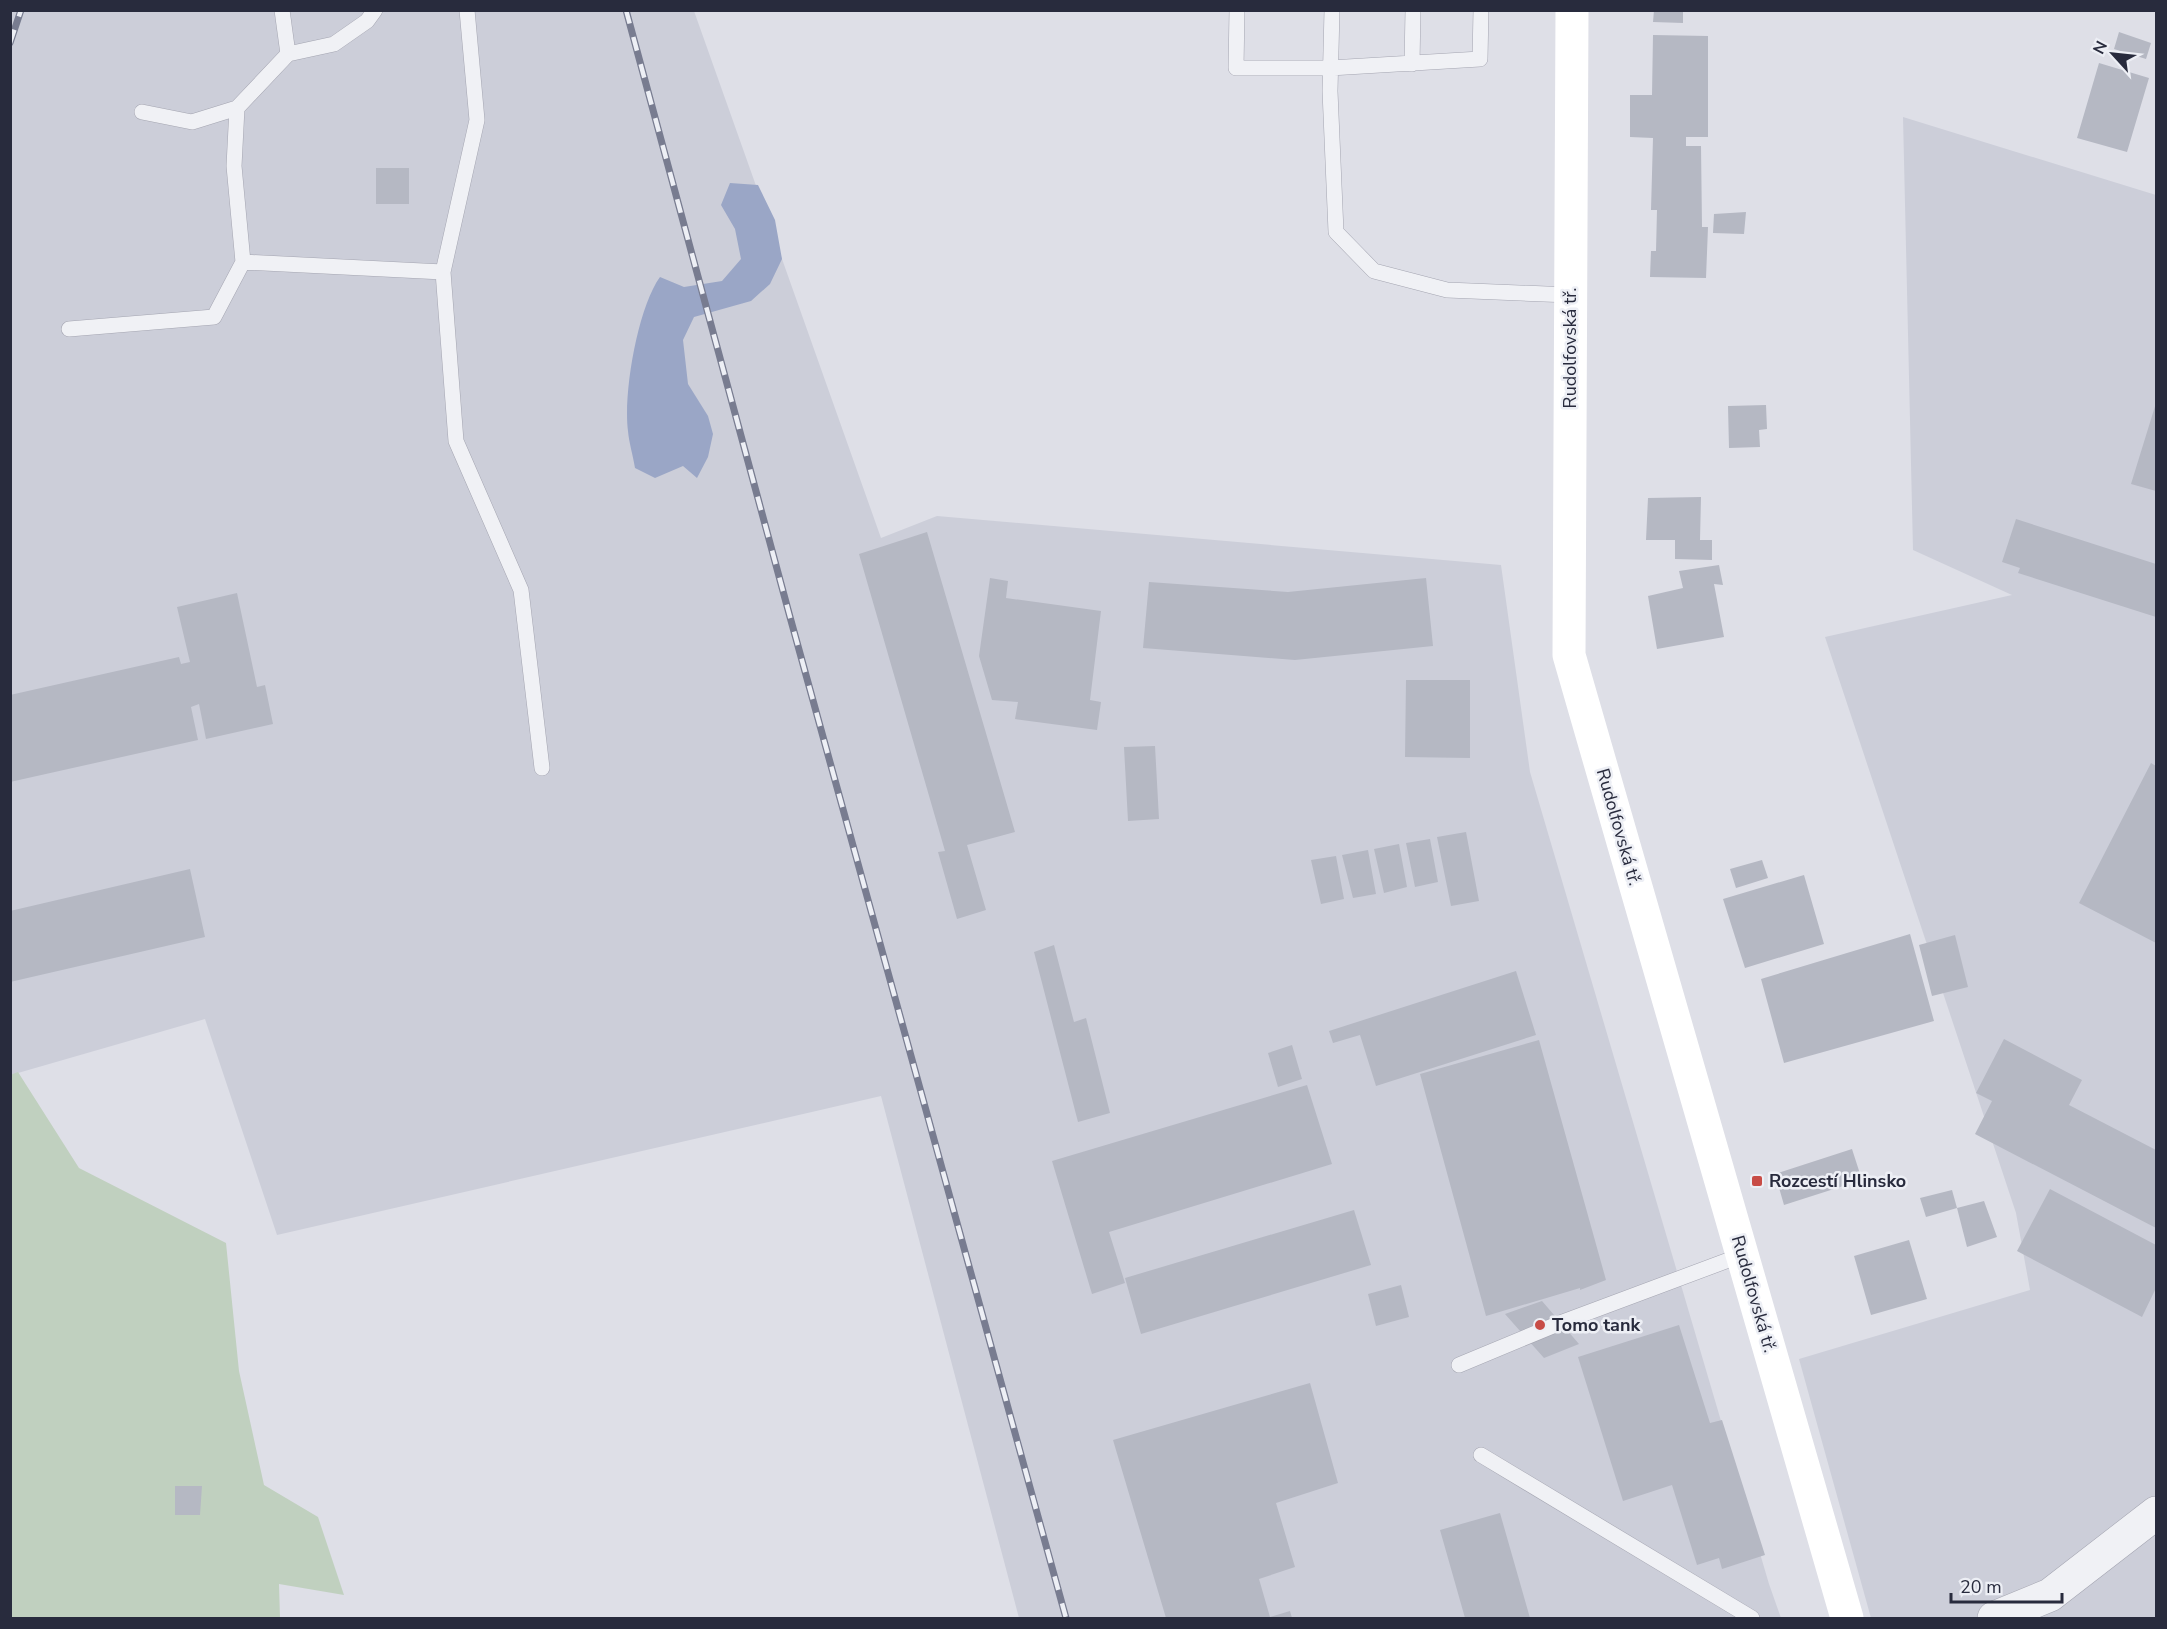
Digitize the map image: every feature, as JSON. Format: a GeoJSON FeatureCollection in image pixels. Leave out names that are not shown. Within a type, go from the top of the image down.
{"type":"FeatureCollection","features":[{"type":"Feature","properties":{"kind":"main road","name":"Rudolfovská tř."},"geometry":{"type":"LineString","coordinates":[[1572,10],[1569,655],[1847,1618]]}},
{"type":"Feature","properties":{"kind":"street"},"geometry":{"type":"LineString","coordinates":[[1994,1618],[2050,1595],[2157,1513]]}},
{"type":"Feature","properties":{"kind":"lane"},"geometry":{"type":"LineString","coordinates":[[282,10],[288,54]]}},
{"type":"Feature","properties":{"kind":"lane"},"geometry":{"type":"LineString","coordinates":[[142,112],[192,122],[237,108],[288,54],[334,44],[367,21],[375,10]]}},
{"type":"Feature","properties":{"kind":"lane"},"geometry":{"type":"LineString","coordinates":[[467,10],[477,120],[443,272],[456,441],[521,590],[542,768]]}},
{"type":"Feature","properties":{"kind":"lane"},"geometry":{"type":"LineString","coordinates":[[1237,10],[1236,68],[1330,68],[1480,59],[1481,10]]}},
{"type":"Feature","properties":{"kind":"lane"},"geometry":{"type":"LineString","coordinates":[[1332,10],[1330,68],[1336,232],[1374,271],[1447,290],[1570,295]]}},
{"type":"Feature","properties":{"kind":"lane"},"geometry":{"type":"LineString","coordinates":[[1412,64],[1413,10]]}},
{"type":"Feature","properties":{"kind":"lane"},"geometry":{"type":"LineString","coordinates":[[69,330],[214,317],[243,262],[234,166],[237,108]]}},
{"type":"Feature","properties":{"kind":"lane"},"geometry":{"type":"LineString","coordinates":[[243,262],[443,272]]}},
{"type":"Feature","properties":{"kind":"lane"},"geometry":{"type":"LineString","coordinates":[[1459,1365],[1560,1323],[1742,1256]]}},
{"type":"Feature","properties":{"kind":"lane"},"geometry":{"type":"LineString","coordinates":[[1481,1455],[1752,1618]]}},
{"type":"Feature","properties":{"kind":"shaded area"},"geometry":{"type":"Polygon","coordinates":[[[10,11],[694,11],[881,538],[937,516],[1501,565],[1530,772],[1769,1584],[1781,1618],[1019,1618],[881,1096],[277,1235],[205,1019],[11,1075],[10,11]]]}},
{"type":"Feature","properties":{"kind":"shaded area"},"geometry":{"type":"Polygon","coordinates":[[[1903,117],[2156,195],[2156,1618],[1871,1618],[1799,1359],[2030,1290],[2016,1213],[1825,637],[2012,595],[1913,550],[1903,117]]]}},
{"type":"Feature","properties":{"kind":"green space"},"geometry":{"type":"Polygon","coordinates":[[[18,1072],[79,1168],[226,1243],[239,1371],[264,1485],[318,1517],[344,1595],[279,1584],[280,1618],[11,1618],[10,1075],[18,1072]]]}},
{"type":"Feature","properties":{"kind":"water"},"geometry":{"type":"Polygon","coordinates":[[[730,183],[758,185],[775,220],[782,259],[770,284],[751,301],[694,317],[683,340],[688,384],[708,416],[713,434],[708,457],[697,478],[683,466],[655,478],[635,468],[628,431],[630,373],[639,329],[645,308],[660,277],[684,287],[722,281],[741,259],[735,229],[721,205],[730,183]]]}},
{"type":"Feature","properties":{"kind":"building"},"geometry":{"type":"Polygon","coordinates":[[[1654,10],[1683,10],[1683,23],[1653,22],[1654,10]]]}},
{"type":"Feature","properties":{"kind":"building"},"geometry":{"type":"Polygon","coordinates":[[[2119,32],[2151,43],[2146,59],[2114,49],[2119,32]]]}},
{"type":"Feature","properties":{"kind":"building"},"geometry":{"type":"Polygon","coordinates":[[[1653,35],[1708,36],[1708,137],[1686,137],[1686,146],[1701,146],[1702,227],[1708,227],[1706,278],[1650,277],[1651,251],[1656,251],[1657,210],[1651,210],[1653,138],[1630,137],[1630,95],[1652,95],[1653,35]]]}},
{"type":"Feature","properties":{"kind":"building"},"geometry":{"type":"Polygon","coordinates":[[[2099,63],[2149,78],[2127,152],[2077,138],[2099,63]]]}},
{"type":"Feature","properties":{"kind":"building"},"geometry":{"type":"Polygon","coordinates":[[[376,168],[409,168],[409,204],[376,204],[376,168]]]}},
{"type":"Feature","properties":{"kind":"building"},"geometry":{"type":"Polygon","coordinates":[[[1746,212],[1744,234],[1713,233],[1714,214],[1746,212]]]}},
{"type":"Feature","properties":{"kind":"building"},"geometry":{"type":"Polygon","coordinates":[[[2156,403],[2156,491],[2131,484],[2156,403]]]}},
{"type":"Feature","properties":{"kind":"building"},"geometry":{"type":"Polygon","coordinates":[[[1766,405],[1767,429],[1759,430],[1760,447],[1729,448],[1728,406],[1766,405]]]}},
{"type":"Feature","properties":{"kind":"building"},"geometry":{"type":"Polygon","coordinates":[[[1701,497],[1700,540],[1712,540],[1712,560],[1675,559],[1675,540],[1646,540],[1648,498],[1701,497]]]}},
{"type":"Feature","properties":{"kind":"building"},"geometry":{"type":"Polygon","coordinates":[[[2016,519],[2156,564],[2156,617],[2018,573],[2020,568],[2002,562],[2016,519]]]}},
{"type":"Feature","properties":{"kind":"building"},"geometry":{"type":"Polygon","coordinates":[[[927,532],[1015,832],[967,845],[986,910],[957,919],[938,852],[945,851],[859,554],[927,532]]]}},
{"type":"Feature","properties":{"kind":"building"},"geometry":{"type":"Polygon","coordinates":[[[1719,565],[1723,585],[1714,584],[1724,637],[1657,649],[1648,596],[1683,588],[1679,571],[1719,565]]]}},
{"type":"Feature","properties":{"kind":"building"},"geometry":{"type":"Polygon","coordinates":[[[990,578],[1008,581],[1006,598],[1101,611],[1090,700],[1101,702],[1097,730],[1015,719],[1018,702],[992,700],[979,656],[990,578]]]}},
{"type":"Feature","properties":{"kind":"building"},"geometry":{"type":"Polygon","coordinates":[[[1426,578],[1433,646],[1295,660],[1143,648],[1149,582],[1288,592],[1426,578]]]}},
{"type":"Feature","properties":{"kind":"building"},"geometry":{"type":"Polygon","coordinates":[[[237,593],[257,687],[265,685],[273,724],[206,739],[199,704],[191,707],[198,740],[10,782],[10,695],[179,657],[181,664],[190,662],[177,607],[237,593]]]}},
{"type":"Feature","properties":{"kind":"building"},"geometry":{"type":"Polygon","coordinates":[[[1406,680],[1470,680],[1470,758],[1405,757],[1406,680]]]}},
{"type":"Feature","properties":{"kind":"building"},"geometry":{"type":"Polygon","coordinates":[[[1155,746],[1159,819],[1128,821],[1124,747],[1155,746]]]}},
{"type":"Feature","properties":{"kind":"building"},"geometry":{"type":"Polygon","coordinates":[[[2151,763],[2156,766],[2156,943],[2079,903],[2151,763]]]}},
{"type":"Feature","properties":{"kind":"building"},"geometry":{"type":"Polygon","coordinates":[[[1466,832],[1479,901],[1451,906],[1437,837],[1466,832]]]}},
{"type":"Feature","properties":{"kind":"building"},"geometry":{"type":"Polygon","coordinates":[[[1430,839],[1438,882],[1415,887],[1406,843],[1430,839]]]}},
{"type":"Feature","properties":{"kind":"building"},"geometry":{"type":"Polygon","coordinates":[[[1399,844],[1407,887],[1384,893],[1374,849],[1399,844]]]}},
{"type":"Feature","properties":{"kind":"building"},"geometry":{"type":"Polygon","coordinates":[[[1368,850],[1376,894],[1353,898],[1342,855],[1368,850]]]}},
{"type":"Feature","properties":{"kind":"building"},"geometry":{"type":"Polygon","coordinates":[[[1336,856],[1344,899],[1321,904],[1311,860],[1336,856]]]}},
{"type":"Feature","properties":{"kind":"building"},"geometry":{"type":"Polygon","coordinates":[[[1762,860],[1768,878],[1736,888],[1730,869],[1762,860]]]}},
{"type":"Feature","properties":{"kind":"building"},"geometry":{"type":"Polygon","coordinates":[[[190,869],[205,937],[10,982],[10,911],[190,869]]]}},
{"type":"Feature","properties":{"kind":"building"},"geometry":{"type":"Polygon","coordinates":[[[1804,875],[1824,944],[1745,968],[1723,899],[1804,875]]]}},
{"type":"Feature","properties":{"kind":"building"},"geometry":{"type":"Polygon","coordinates":[[[1910,934],[1934,1021],[1784,1063],[1761,979],[1910,934]]]}},
{"type":"Feature","properties":{"kind":"building"},"geometry":{"type":"Polygon","coordinates":[[[1955,935],[1968,987],[1932,996],[1919,945],[1955,935]]]}},
{"type":"Feature","properties":{"kind":"building"},"geometry":{"type":"Polygon","coordinates":[[[1054,945],[1074,1022],[1086,1018],[1110,1113],[1078,1122],[1034,952],[1054,945]]]}},
{"type":"Feature","properties":{"kind":"building"},"geometry":{"type":"Polygon","coordinates":[[[1516,971],[1536,1035],[1376,1086],[1360,1035],[1333,1043],[1329,1031],[1516,971]]]}},
{"type":"Feature","properties":{"kind":"building"},"geometry":{"type":"Polygon","coordinates":[[[2004,1039],[2082,1080],[2069,1105],[2156,1150],[2156,1228],[1975,1134],[1992,1101],[1976,1093],[2004,1039]]]}},
{"type":"Feature","properties":{"kind":"building"},"geometry":{"type":"Polygon","coordinates":[[[1539,1040],[1606,1280],[1580,1290],[1580,1288],[1486,1316],[1420,1074],[1539,1040]]]}},
{"type":"Feature","properties":{"kind":"building"},"geometry":{"type":"Polygon","coordinates":[[[1292,1045],[1302,1079],[1278,1087],[1268,1053],[1292,1045]]]}},
{"type":"Feature","properties":{"kind":"building"},"geometry":{"type":"Polygon","coordinates":[[[1307,1085],[1332,1164],[1109,1232],[1125,1283],[1092,1294],[1052,1161],[1307,1085]]]}},
{"type":"Feature","properties":{"kind":"building"},"geometry":{"type":"Polygon","coordinates":[[[1852,1149],[1862,1180],[1784,1205],[1775,1174],[1852,1149]]]}},
{"type":"Feature","properties":{"kind":"building"},"geometry":{"type":"Polygon","coordinates":[[[2050,1189],[2156,1245],[2156,1288],[2142,1317],[2017,1251],[2050,1189]]]}},
{"type":"Feature","properties":{"kind":"building"},"geometry":{"type":"Polygon","coordinates":[[[1952,1190],[1957,1208],[1926,1217],[1920,1198],[1952,1190]]]}},
{"type":"Feature","properties":{"kind":"building"},"geometry":{"type":"Polygon","coordinates":[[[1984,1201],[1997,1237],[1967,1247],[1957,1208],[1984,1201]]]}},
{"type":"Feature","properties":{"kind":"building"},"geometry":{"type":"Polygon","coordinates":[[[1354,1210],[1371,1265],[1141,1334],[1125,1278],[1354,1210]]]}},
{"type":"Feature","properties":{"kind":"building"},"geometry":{"type":"Polygon","coordinates":[[[1909,1240],[1927,1299],[1871,1315],[1854,1256],[1909,1240]]]}},
{"type":"Feature","properties":{"kind":"building"},"geometry":{"type":"Polygon","coordinates":[[[1401,1285],[1409,1317],[1376,1326],[1368,1294],[1401,1285]]]}},
{"type":"Feature","properties":{"kind":"building"},"geometry":{"type":"Polygon","coordinates":[[[1542,1301],[1579,1344],[1544,1358],[1505,1314],[1542,1301]]]}},
{"type":"Feature","properties":{"kind":"building"},"geometry":{"type":"Polygon","coordinates":[[[1679,1325],[1710,1423],[1722,1420],[1765,1555],[1722,1569],[1719,1558],[1697,1565],[1672,1485],[1623,1501],[1578,1357],[1679,1325]]]}},
{"type":"Feature","properties":{"kind":"building"},"geometry":{"type":"Polygon","coordinates":[[[1310,1383],[1338,1483],[1276,1503],[1295,1567],[1259,1579],[1270,1617],[1290,1611],[1292,1618],[1166,1618],[1113,1440],[1310,1383]]]}},
{"type":"Feature","properties":{"kind":"building"},"geometry":{"type":"Polygon","coordinates":[[[175,1486],[202,1486],[200,1515],[175,1515],[175,1486]]]}},
{"type":"Feature","properties":{"kind":"building"},"geometry":{"type":"Polygon","coordinates":[[[1500,1513],[1530,1618],[1465,1618],[1440,1530],[1500,1513]]]}},
{"type":"Feature","properties":{"kind":"railway"},"geometry":{"type":"LineString","coordinates":[[10,43],[21,10]]}},
{"type":"Feature","properties":{"kind":"railway"},"geometry":{"type":"LineString","coordinates":[[626,10],[790,617],[1066,1618]]}},
{"type":"Feature","properties":{"kind":"place","name":"Rozcestí Hlinsko"},"geometry":{"type":"Point","coordinates":[1757,1181]}},
{"type":"Feature","properties":{"kind":"place","name":"Tomo tank"},"geometry":{"type":"Point","coordinates":[1540,1325]}}]}
